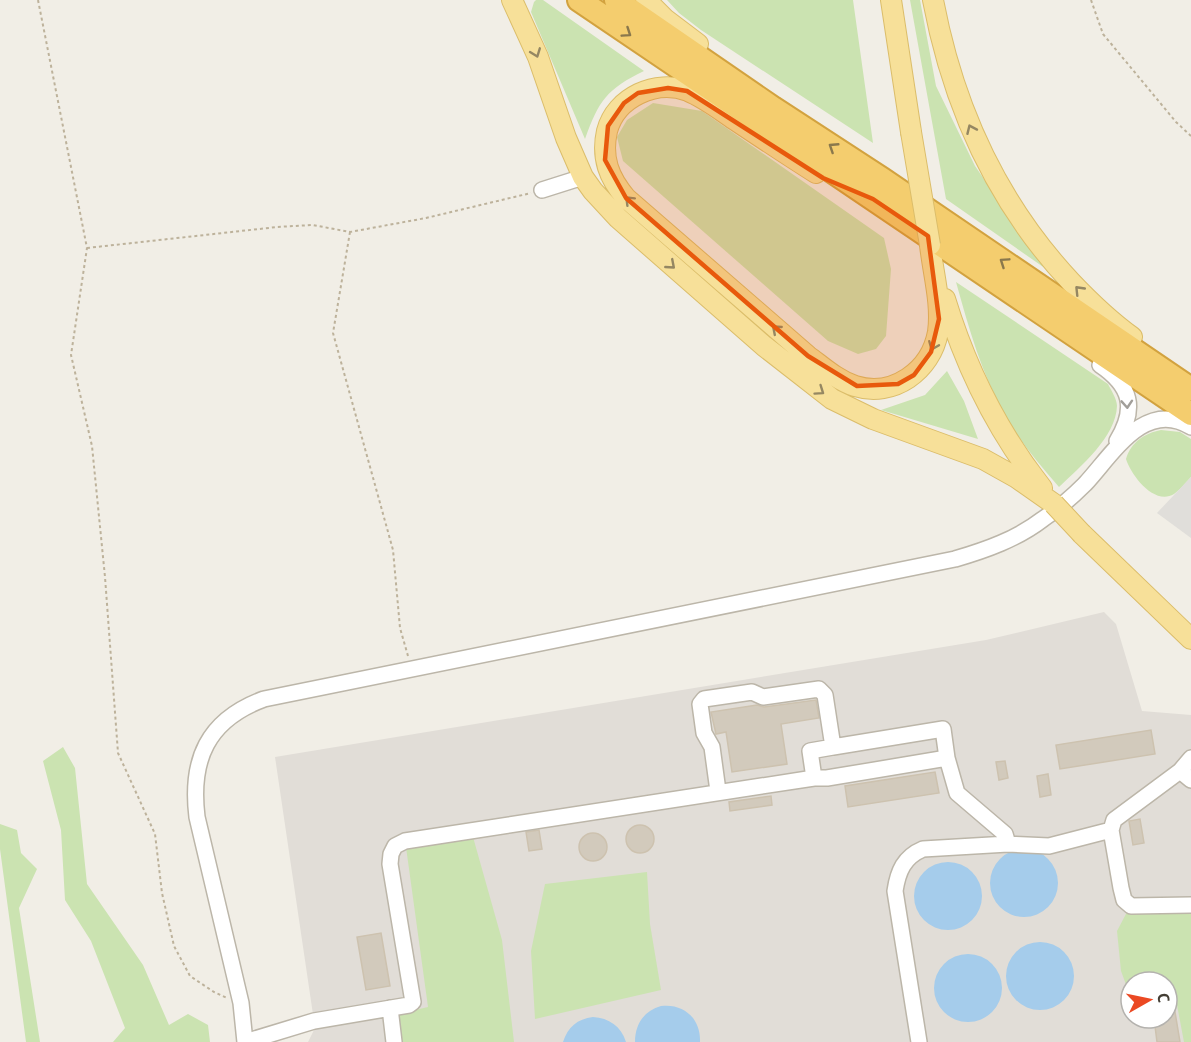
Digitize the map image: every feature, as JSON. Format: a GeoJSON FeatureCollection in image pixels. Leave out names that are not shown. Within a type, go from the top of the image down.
{"type":"FeatureCollection","features":[{"type":"Feature","properties":{"kind":"highway"},"geometry":{"type":"LineString","coordinates":[[579,0],[1191,414]]}},
{"type":"Feature","properties":{"kind":"highway"},"geometry":{"type":"LineString","coordinates":[[616,0],[1191,389]]}},
{"type":"Feature","properties":{"kind":"main road"},"geometry":{"type":"LineString","coordinates":[[512,0],[535,49],[566,138],[583,177],[618,219],[764,346],[824,393],[852,410],[873,419],[1022,474]]}},
{"type":"Feature","properties":{"kind":"main road"},"geometry":{"type":"LineString","coordinates":[[646,0],[665,19],[741,75],[773,108]]}},
{"type":"Feature","properties":{"kind":"main road"},"geometry":{"type":"LineString","coordinates":[[891,0],[939,291],[975,380],[1022,474],[1191,639]]}},
{"type":"Feature","properties":{"kind":"main road"},"geometry":{"type":"LineString","coordinates":[[933,0],[951,75],[970,127],[1000,188],[1021,219],[1063,273],[1099,310],[1117,326],[1191,378]]}},
{"type":"Feature","properties":{"kind":"main road"},"geometry":{"type":"LineString","coordinates":[[873,199],[823,178],[687,91],[668,88],[638,93],[624,103],[608,126],[604,149],[608,170],[626,198],[778,331],[826,370],[848,383],[863,388],[892,386],[908,379],[921,368],[931,352],[938,330],[939,291]]}},
{"type":"Feature","properties":{"kind":"street"},"geometry":{"type":"LineString","coordinates":[[542,190],[583,177]]}},
{"type":"Feature","properties":{"kind":"street"},"geometry":{"type":"LineString","coordinates":[[1013,293],[1037,320],[1111,373],[1123,386],[1128,401],[1126,421],[1106,459]]}},
{"type":"Feature","properties":{"kind":"street"},"geometry":{"type":"LineString","coordinates":[[947,758],[827,778],[814,777],[718,791],[405,841],[395,846],[390,864],[412,1002],[409,1005],[314,1021],[245,1042],[241,1003],[196,810],[195,788],[197,772],[207,745],[223,722],[234,712],[264,699],[411,668],[955,560],[1032,528],[1075,494],[1133,431],[1155,420],[1173,420],[1191,428]]}},
{"type":"Feature","properties":{"kind":"street"},"geometry":{"type":"LineString","coordinates":[[718,791],[712,747],[704,733],[700,705],[704,699],[752,692],[763,697],[819,689],[825,695],[833,747]]}},
{"type":"Feature","properties":{"kind":"street"},"geometry":{"type":"LineString","coordinates":[[814,777],[810,751],[943,729],[947,758],[957,793],[1005,834],[1008,844]]}},
{"type":"Feature","properties":{"kind":"street"},"geometry":{"type":"LineString","coordinates":[[1191,758],[1186,776],[1114,820],[1111,830],[1124,900],[1131,906],[1142,907],[1191,905]]}},
{"type":"Feature","properties":{"kind":"street"},"geometry":{"type":"LineString","coordinates":[[919,1042],[895,891],[899,871],[912,854],[923,849],[1008,844],[1049,846],[1111,830]]}},
{"type":"Feature","properties":{"kind":"street"},"geometry":{"type":"LineString","coordinates":[[390,1008],[394,1042]]}},
{"type":"Feature","properties":{"kind":"path"},"geometry":{"type":"LineString","coordinates":[[38,0],[87,248],[71,355],[92,446],[105,577],[118,753],[154,834],[162,893],[174,946],[190,976],[214,992],[241,1003]]}},
{"type":"Feature","properties":{"kind":"path"},"geometry":{"type":"LineString","coordinates":[[1091,0],[1103,34],[1176,122],[1191,136]]}},
{"type":"Feature","properties":{"kind":"path"},"geometry":{"type":"LineString","coordinates":[[87,248],[277,227],[314,225],[350,232],[426,218],[542,190]]}},
{"type":"Feature","properties":{"kind":"path"},"geometry":{"type":"LineString","coordinates":[[350,232],[333,333],[393,550],[400,627],[411,668]]}},
{"type":"Feature","properties":{"kind":"highlighted area"},"geometry":{"type":"Polygon","coordinates":[[[668,88],[687,91],[823,178],[873,199],[928,236],[939,319],[931,352],[914,375],[898,384],[857,386],[808,356],[626,198],[605,160],[608,126],[624,103],[638,93],[668,88]]]}},
{"type":"Feature","properties":{"kind":"shaded area"},"geometry":{"type":"Polygon","coordinates":[[[1191,477],[1191,538],[1157,513],[1191,477]]]}},
{"type":"Feature","properties":{"kind":"shaded area"},"geometry":{"type":"Polygon","coordinates":[[[1104,612],[1116,624],[1142,711],[1191,715],[1191,1042],[308,1042],[315,1028],[275,757],[986,640],[1104,612]]]}},
{"type":"Feature","properties":{"kind":"green space"},"geometry":{"type":"Polygon","coordinates":[[[536,0],[543,0],[644,71],[631,77],[606,97],[595,114],[585,139],[531,12],[536,0]]]}},
{"type":"Feature","properties":{"kind":"green space"},"geometry":{"type":"Polygon","coordinates":[[[667,0],[853,0],[873,143],[701,30],[679,13],[667,0]]]}},
{"type":"Feature","properties":{"kind":"green space"},"geometry":{"type":"Polygon","coordinates":[[[910,0],[920,0],[936,86],[975,166],[1031,247],[1059,278],[946,199],[910,0]]]}},
{"type":"Feature","properties":{"kind":"green space"},"geometry":{"type":"Polygon","coordinates":[[[653,103],[702,111],[884,238],[891,269],[886,336],[876,349],[858,354],[828,341],[623,161],[617,137],[627,120],[653,103]]]}},
{"type":"Feature","properties":{"kind":"green space"},"geometry":{"type":"Polygon","coordinates":[[[956,282],[1108,384],[1114,395],[1117,406],[1115,418],[1104,440],[1096,451],[1059,487],[1018,436],[997,401],[977,351],[956,282]]]}},
{"type":"Feature","properties":{"kind":"green space"},"geometry":{"type":"Polygon","coordinates":[[[947,371],[964,401],[978,439],[881,410],[925,395],[947,371]]]}},
{"type":"Feature","properties":{"kind":"green space"},"geometry":{"type":"Polygon","coordinates":[[[1161,430],[1180,432],[1191,439],[1191,477],[1174,494],[1166,497],[1159,496],[1144,487],[1126,459],[1131,448],[1139,439],[1161,430]]]}},
{"type":"Feature","properties":{"kind":"green space"},"geometry":{"type":"Polygon","coordinates":[[[63,747],[75,768],[87,884],[143,965],[169,1025],[188,1014],[208,1025],[210,1042],[113,1042],[125,1028],[91,941],[65,900],[61,830],[43,761],[63,747]]]}},
{"type":"Feature","properties":{"kind":"green space"},"geometry":{"type":"Polygon","coordinates":[[[0,824],[17,830],[21,853],[37,869],[19,908],[40,1042],[26,1042],[0,849],[0,824]]]}},
{"type":"Feature","properties":{"kind":"green space"},"geometry":{"type":"Polygon","coordinates":[[[473,837],[502,940],[514,1042],[401,1042],[398,1014],[428,1007],[406,847],[473,837]]]}},
{"type":"Feature","properties":{"kind":"green space"},"geometry":{"type":"Polygon","coordinates":[[[647,872],[650,924],[661,990],[535,1019],[531,951],[545,884],[647,872]]]}},
{"type":"Feature","properties":{"kind":"green space"},"geometry":{"type":"Polygon","coordinates":[[[1191,911],[1191,1042],[1184,1042],[1179,1016],[1179,970],[1121,970],[1117,931],[1127,912],[1191,911]]]}},
{"type":"Feature","properties":{"kind":"water"},"geometry":{"type":"Polygon","coordinates":[[[1024,849],[1037,851],[1048,859],[1056,870],[1058,883],[1056,896],[1048,907],[1037,915],[1024,917],[1011,915],[1000,907],[992,896],[990,883],[992,870],[1000,859],[1011,851],[1024,849]]]}},
{"type":"Feature","properties":{"kind":"water"},"geometry":{"type":"Polygon","coordinates":[[[941,862],[955,862],[967,867],[977,877],[982,896],[977,915],[967,925],[955,930],[941,930],[929,925],[919,915],[914,903],[914,889],[919,877],[929,867],[941,862]]]}},
{"type":"Feature","properties":{"kind":"water"},"geometry":{"type":"Polygon","coordinates":[[[1033,942],[1047,942],[1059,947],[1069,957],[1074,976],[1069,995],[1059,1005],[1047,1010],[1033,1010],[1021,1005],[1011,995],[1006,983],[1006,969],[1011,957],[1021,947],[1033,942]]]}},
{"type":"Feature","properties":{"kind":"water"},"geometry":{"type":"Polygon","coordinates":[[[961,954],[975,954],[987,959],[997,969],[1002,988],[997,1007],[987,1017],[975,1022],[961,1022],[949,1017],[939,1007],[934,995],[934,981],[939,969],[949,959],[961,954]]]}},
{"type":"Feature","properties":{"kind":"water"},"geometry":{"type":"Polygon","coordinates":[[[661,1006],[677,1007],[690,1014],[698,1026],[700,1042],[635,1042],[637,1029],[642,1019],[650,1011],[661,1006]]]}},
{"type":"Feature","properties":{"kind":"water"},"geometry":{"type":"Polygon","coordinates":[[[593,1017],[614,1024],[621,1031],[626,1042],[563,1042],[574,1025],[593,1017]]]}},
{"type":"Feature","properties":{"kind":"building"},"geometry":{"type":"Polygon","coordinates":[[[816,700],[819,718],[781,724],[787,764],[732,772],[726,732],[716,734],[711,712],[816,700]]]}},
{"type":"Feature","properties":{"kind":"building"},"geometry":{"type":"Polygon","coordinates":[[[1151,730],[1155,754],[1060,769],[1056,745],[1151,730]]]}},
{"type":"Feature","properties":{"kind":"building"},"geometry":{"type":"Polygon","coordinates":[[[1005,761],[1008,778],[999,780],[996,762],[1005,761]]]}},
{"type":"Feature","properties":{"kind":"building"},"geometry":{"type":"Polygon","coordinates":[[[935,772],[939,793],[848,807],[845,786],[935,772]]]}},
{"type":"Feature","properties":{"kind":"building"},"geometry":{"type":"Polygon","coordinates":[[[1048,774],[1051,795],[1040,797],[1037,776],[1048,774]]]}},
{"type":"Feature","properties":{"kind":"building"},"geometry":{"type":"Polygon","coordinates":[[[771,796],[772,805],[730,811],[729,802],[771,796]]]}},
{"type":"Feature","properties":{"kind":"building"},"geometry":{"type":"Polygon","coordinates":[[[1140,819],[1144,843],[1133,845],[1129,821],[1140,819]]]}},
{"type":"Feature","properties":{"kind":"building"},"geometry":{"type":"Polygon","coordinates":[[[640,825],[650,829],[654,839],[650,849],[640,853],[630,849],[626,839],[630,829],[640,825]]]}},
{"type":"Feature","properties":{"kind":"building"},"geometry":{"type":"Polygon","coordinates":[[[539,830],[542,849],[529,851],[526,832],[539,830]]]}},
{"type":"Feature","properties":{"kind":"building"},"geometry":{"type":"Polygon","coordinates":[[[593,833],[603,837],[607,847],[603,857],[593,861],[583,857],[579,847],[583,837],[593,833]]]}},
{"type":"Feature","properties":{"kind":"building"},"geometry":{"type":"Polygon","coordinates":[[[381,933],[390,986],[366,990],[357,937],[381,933]]]}},
{"type":"Feature","properties":{"kind":"building"},"geometry":{"type":"Polygon","coordinates":[[[1156,1030],[1178,1030],[1180,1042],[1157,1042],[1156,1030]]]}}]}
